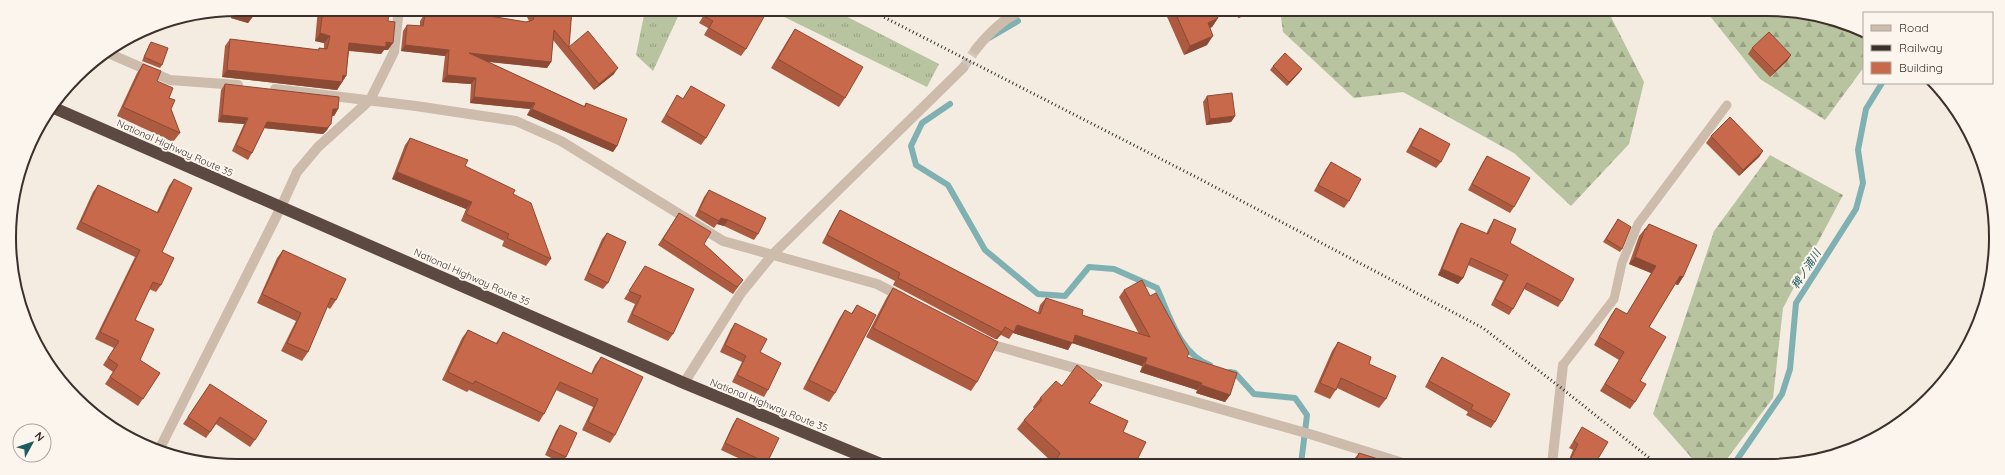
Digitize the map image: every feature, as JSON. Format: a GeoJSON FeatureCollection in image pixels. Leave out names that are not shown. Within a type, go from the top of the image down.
{"type":"FeatureCollection","features":[{"type":"Feature","properties":{"kind":"highway","name":"National Highway Route 35"},"geometry":{"type":"LineString","coordinates":[[57,109],[684,382],[869,459]]}},
{"type":"Feature","properties":{"kind":"street"},"geometry":{"type":"LineString","coordinates":[[161,445],[281,207],[297,172],[318,147],[370,100],[394,52],[398,16]]}},
{"type":"Feature","properties":{"kind":"street"},"geometry":{"type":"LineString","coordinates":[[976,48],[991,30],[1012,16]]}},
{"type":"Feature","properties":{"kind":"street"},"geometry":{"type":"LineString","coordinates":[[112,55],[170,80],[248,86]]}},
{"type":"Feature","properties":{"kind":"street"},"geometry":{"type":"LineString","coordinates":[[684,382],[741,293],[772,255],[963,68]]}},
{"type":"Feature","properties":{"kind":"street"},"geometry":{"type":"LineString","coordinates":[[263,88],[370,100],[516,120],[561,141],[723,241],[877,284],[911,302]]}},
{"type":"Feature","properties":{"kind":"street"},"geometry":{"type":"LineString","coordinates":[[973,334],[993,345],[1313,435],[1390,459]]}},
{"type":"Feature","properties":{"kind":"street"},"geometry":{"type":"LineString","coordinates":[[1553,459],[1564,365]]}},
{"type":"Feature","properties":{"kind":"lane"},"geometry":{"type":"LineString","coordinates":[[1564,365],[1614,299],[1622,263],[1638,224],[1727,105]]}},
{"type":"Feature","properties":{"kind":"green space"},"geometry":{"type":"Polygon","coordinates":[[[644,16],[678,16],[653,71],[636,55],[644,16]]]}},
{"type":"Feature","properties":{"kind":"green space"},"geometry":{"type":"Polygon","coordinates":[[[782,16],[846,16],[939,64],[927,87],[782,16]]]}},
{"type":"Feature","properties":{"kind":"green space"},"geometry":{"type":"Polygon","coordinates":[[[1281,16],[1611,16],[1644,82],[1629,144],[1571,206],[1514,153],[1403,92],[1354,98],[1283,32],[1281,16]]]}},
{"type":"Feature","properties":{"kind":"green space"},"geometry":{"type":"Polygon","coordinates":[[[1710,16],[1782,16],[1811,20],[1839,28],[1863,38],[1863,68],[1825,120],[1760,79],[1710,16]]]}},
{"type":"Feature","properties":{"kind":"green space"},"geometry":{"type":"Polygon","coordinates":[[[1770,155],[1843,195],[1783,308],[1773,398],[1727,459],[1693,459],[1653,414],[1714,231],[1770,155]]]}},
{"type":"Feature","properties":{"kind":"building"},"geometry":{"type":"Polygon","coordinates":[[[322,16],[388,16],[388,21],[395,22],[393,43],[386,42],[386,47],[349,43],[346,76],[343,75],[342,82],[227,70],[230,39],[319,50],[319,48],[327,49],[330,36],[320,33],[322,16]]]}},
{"type":"Feature","properties":{"kind":"building"},"geometry":{"type":"Polygon","coordinates":[[[425,16],[490,16],[526,22],[533,20],[534,16],[571,16],[569,47],[588,31],[618,68],[599,84],[554,30],[551,62],[469,53],[585,107],[586,103],[627,119],[617,146],[532,109],[535,103],[474,97],[476,78],[447,75],[449,50],[405,45],[407,25],[423,26],[425,16]]]}},
{"type":"Feature","properties":{"kind":"building"},"geometry":{"type":"Polygon","coordinates":[[[704,16],[764,16],[746,49],[709,28],[713,21],[704,16]]]}},
{"type":"Feature","properties":{"kind":"building"},"geometry":{"type":"Polygon","coordinates":[[[1177,16],[1217,16],[1218,18],[1208,23],[1213,36],[1190,46],[1177,16]]]}},
{"type":"Feature","properties":{"kind":"building"},"geometry":{"type":"Polygon","coordinates":[[[795,29],[863,67],[845,98],[778,59],[795,29]]]}},
{"type":"Feature","properties":{"kind":"building"},"geometry":{"type":"Polygon","coordinates":[[[1769,32],[1791,55],[1775,71],[1752,48],[1769,32]]]}},
{"type":"Feature","properties":{"kind":"building"},"geometry":{"type":"Polygon","coordinates":[[[151,42],[168,48],[162,65],[144,57],[151,42]]]}},
{"type":"Feature","properties":{"kind":"building"},"geometry":{"type":"Polygon","coordinates":[[[1285,53],[1302,69],[1289,82],[1273,66],[1285,53]]]}},
{"type":"Feature","properties":{"kind":"building"},"geometry":{"type":"Polygon","coordinates":[[[143,64],[161,71],[157,81],[173,88],[169,98],[175,100],[171,109],[180,133],[123,107],[143,64]]]}},
{"type":"Feature","properties":{"kind":"building"},"geometry":{"type":"Polygon","coordinates":[[[225,84],[339,97],[338,109],[333,109],[331,124],[327,128],[267,122],[252,153],[236,145],[248,118],[222,115],[225,84]]]}},
{"type":"Feature","properties":{"kind":"building"},"geometry":{"type":"Polygon","coordinates":[[[691,86],[725,105],[706,138],[666,115],[677,95],[683,99],[691,86]]]}},
{"type":"Feature","properties":{"kind":"building"},"geometry":{"type":"Polygon","coordinates":[[[1232,93],[1235,116],[1210,119],[1207,96],[1232,93]]]}},
{"type":"Feature","properties":{"kind":"building"},"geometry":{"type":"Polygon","coordinates":[[[1730,117],[1763,151],[1743,170],[1711,136],[1730,117]]]}},
{"type":"Feature","properties":{"kind":"building"},"geometry":{"type":"Polygon","coordinates":[[[1420,128],[1450,144],[1441,162],[1411,146],[1420,128]]]}},
{"type":"Feature","properties":{"kind":"building"},"geometry":{"type":"Polygon","coordinates":[[[410,138],[468,160],[465,166],[515,190],[513,194],[531,203],[551,259],[507,238],[509,234],[466,214],[472,202],[397,172],[410,138]]]}},
{"type":"Feature","properties":{"kind":"building"},"geometry":{"type":"Polygon","coordinates":[[[1487,156],[1530,178],[1514,207],[1472,184],[1487,156]]]}},
{"type":"Feature","properties":{"kind":"building"},"geometry":{"type":"Polygon","coordinates":[[[1331,162],[1361,179],[1349,201],[1318,185],[1331,162]]]}},
{"type":"Feature","properties":{"kind":"building"},"geometry":{"type":"Polygon","coordinates":[[[174,179],[192,188],[162,252],[174,258],[161,285],[153,282],[135,320],[154,329],[140,360],[160,373],[143,399],[110,377],[118,365],[108,358],[119,341],[100,332],[140,250],[81,222],[98,185],[158,213],[174,179]]]}},
{"type":"Feature","properties":{"kind":"building"},"geometry":{"type":"Polygon","coordinates":[[[709,190],[766,218],[758,234],[728,220],[721,218],[719,221],[699,210],[709,190]]]}},
{"type":"Feature","properties":{"kind":"building"},"geometry":{"type":"Polygon","coordinates":[[[840,210],[1040,314],[1046,298],[1083,310],[1082,315],[1150,337],[1124,290],[1142,280],[1150,296],[1156,293],[1189,353],[1187,357],[1237,373],[1230,395],[1201,385],[1202,383],[1145,364],[1147,358],[1075,335],[1073,343],[1017,325],[1014,332],[1005,327],[1001,332],[898,278],[900,273],[827,235],[840,210]]]}},
{"type":"Feature","properties":{"kind":"building"},"geometry":{"type":"Polygon","coordinates":[[[679,213],[711,232],[704,244],[743,280],[737,287],[663,239],[679,213]]]}},
{"type":"Feature","properties":{"kind":"building"},"geometry":{"type":"Polygon","coordinates":[[[1494,219],[1516,229],[1510,243],[1574,279],[1562,301],[1527,283],[1513,309],[1495,299],[1508,275],[1471,258],[1463,278],[1442,269],[1461,223],[1488,234],[1494,219]]]}},
{"type":"Feature","properties":{"kind":"building"},"geometry":{"type":"Polygon","coordinates":[[[1618,219],[1631,227],[1622,249],[1606,239],[1618,219]]]}},
{"type":"Feature","properties":{"kind":"building"},"geometry":{"type":"Polygon","coordinates":[[[1649,224],[1697,245],[1683,277],[1680,276],[1649,327],[1666,337],[1640,381],[1646,384],[1635,402],[1605,384],[1624,352],[1599,337],[1616,308],[1627,314],[1656,266],[1635,257],[1645,229],[1646,230],[1649,224]]]}},
{"type":"Feature","properties":{"kind":"building"},"geometry":{"type":"Polygon","coordinates":[[[607,233],[626,242],[608,283],[588,273],[607,233]]]}},
{"type":"Feature","properties":{"kind":"building"},"geometry":{"type":"Polygon","coordinates":[[[283,250],[346,279],[336,300],[331,298],[308,352],[287,343],[301,313],[262,294],[283,250]]]}},
{"type":"Feature","properties":{"kind":"building"},"geometry":{"type":"Polygon","coordinates":[[[645,266],[694,289],[673,334],[632,314],[641,296],[629,291],[645,266]]]}},
{"type":"Feature","properties":{"kind":"building"},"geometry":{"type":"Polygon","coordinates":[[[893,288],[998,342],[977,382],[873,328],[893,288]]]}},
{"type":"Feature","properties":{"kind":"building"},"geometry":{"type":"Polygon","coordinates":[[[857,305],[876,315],[835,393],[809,380],[845,310],[852,314],[857,305]]]}},
{"type":"Feature","properties":{"kind":"building"},"geometry":{"type":"Polygon","coordinates":[[[735,323],[767,339],[760,352],[781,363],[768,390],[737,375],[746,356],[725,345],[735,323]]]}},
{"type":"Feature","properties":{"kind":"building"},"geometry":{"type":"Polygon","coordinates":[[[468,330],[497,344],[503,332],[592,374],[601,357],[643,377],[615,435],[588,422],[598,399],[560,382],[544,414],[475,381],[473,384],[448,372],[468,330]]]}},
{"type":"Feature","properties":{"kind":"building"},"geometry":{"type":"Polygon","coordinates":[[[1338,342],[1371,357],[1369,364],[1396,376],[1386,399],[1341,378],[1336,390],[1320,383],[1338,342]]]}},
{"type":"Feature","properties":{"kind":"building"},"geometry":{"type":"Polygon","coordinates":[[[1442,357],[1510,394],[1495,422],[1471,409],[1473,405],[1429,381],[1442,357]]]}},
{"type":"Feature","properties":{"kind":"building"},"geometry":{"type":"Polygon","coordinates":[[[1077,365],[1102,385],[1089,403],[1128,421],[1123,432],[1146,442],[1138,459],[1057,459],[1060,453],[1024,420],[1042,400],[1040,398],[1056,381],[1062,386],[1077,365]]]}},
{"type":"Feature","properties":{"kind":"building"},"geometry":{"type":"Polygon","coordinates":[[[210,384],[267,421],[255,440],[220,417],[210,432],[188,417],[210,384]]]}},
{"type":"Feature","properties":{"kind":"building"},"geometry":{"type":"Polygon","coordinates":[[[737,418],[779,438],[769,459],[759,459],[725,443],[737,418]]]}},
{"type":"Feature","properties":{"kind":"building"},"geometry":{"type":"Polygon","coordinates":[[[560,425],[577,433],[566,457],[549,449],[560,425]]]}},
{"type":"Feature","properties":{"kind":"building"},"geometry":{"type":"Polygon","coordinates":[[[1582,427],[1608,442],[1598,459],[1570,459],[1578,444],[1574,441],[1582,427]]]}},
{"type":"Feature","properties":{"kind":"building"},"geometry":{"type":"Polygon","coordinates":[[[1359,453],[1378,459],[1357,459],[1359,453]]]}},
{"type":"Feature","properties":{"kind":"waterway"},"geometry":{"type":"LineString","coordinates":[[989,38],[1018,21]]}},
{"type":"Feature","properties":{"kind":"waterway","name":"稗ノ浦川"},"geometry":{"type":"LineString","coordinates":[[1737,459],[1782,394],[1790,369],[1796,303],[1856,209],[1863,183],[1858,150],[1866,109],[1881,84]]}},
{"type":"Feature","properties":{"kind":"waterway"},"geometry":{"type":"LineString","coordinates":[[950,104],[922,123],[911,146],[916,165],[948,185],[985,250],[1038,294],[1065,296],[1089,267],[1114,269],[1157,288],[1171,321],[1183,343],[1200,360],[1210,365]]}},
{"type":"Feature","properties":{"kind":"waterway"},"geometry":{"type":"LineString","coordinates":[[1230,372],[1235,373],[1254,394],[1295,398],[1307,415],[1302,459]]}},
{"type":"Feature","properties":{"kind":"tunnel"},"geometry":{"type":"LineString","coordinates":[[963,68],[976,49]]}},
{"type":"Feature","properties":{"kind":"railway"},"geometry":{"type":"LineString","coordinates":[[882,16],[1196,177],[1483,328],[1651,459]]}}]}
